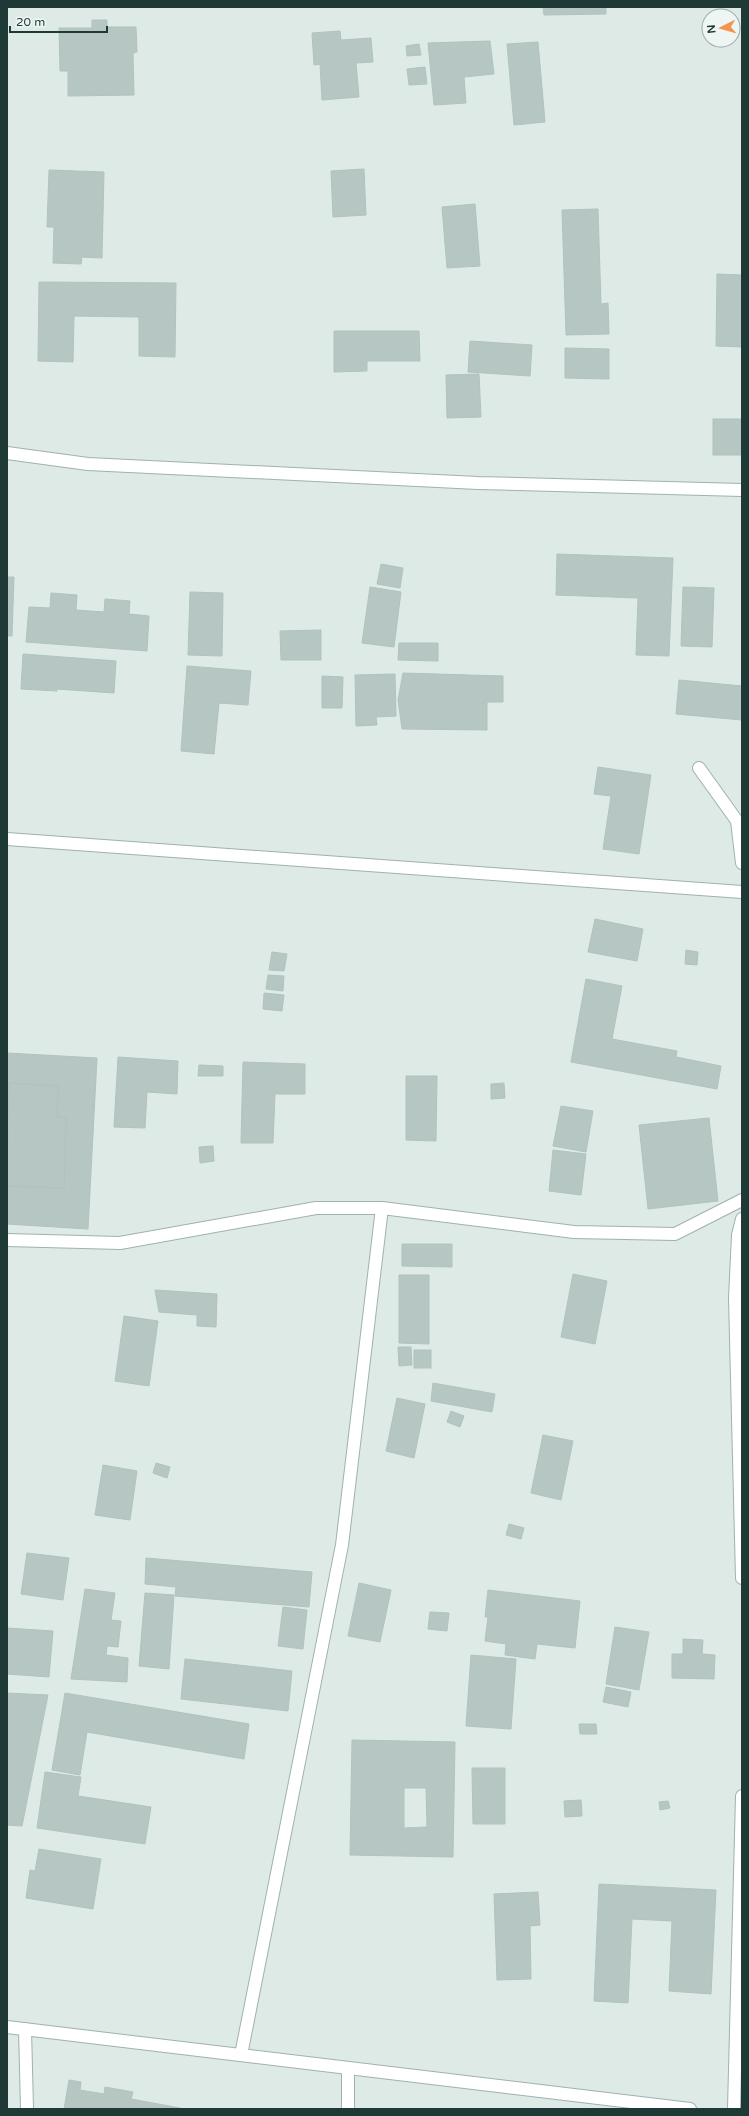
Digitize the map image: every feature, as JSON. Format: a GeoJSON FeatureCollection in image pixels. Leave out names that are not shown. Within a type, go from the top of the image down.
{"type":"FeatureCollection","features":[{"type":"Feature","properties":{"kind":"street"},"geometry":{"type":"LineString","coordinates":[[7,453],[88,464],[470,482],[742,490]]}},
{"type":"Feature","properties":{"kind":"street"},"geometry":{"type":"LineString","coordinates":[[699,768],[737,821],[742,862]]}},
{"type":"Feature","properties":{"kind":"street"},"geometry":{"type":"LineString","coordinates":[[7,839],[742,892]]}},
{"type":"Feature","properties":{"kind":"street"},"geometry":{"type":"LineString","coordinates":[[7,1240],[120,1243],[316,1208],[382,1208],[574,1232],[676,1234],[742,1200]]}},
{"type":"Feature","properties":{"kind":"street"},"geometry":{"type":"LineString","coordinates":[[241,2055],[342,1545],[382,1208]]}},
{"type":"Feature","properties":{"kind":"street"},"geometry":{"type":"LineString","coordinates":[[742,1219],[738,1235],[735,1298],[742,1578]]}},
{"type":"Feature","properties":{"kind":"street"},"geometry":{"type":"LineString","coordinates":[[734,2109],[742,1796]]}},
{"type":"Feature","properties":{"kind":"street"},"geometry":{"type":"LineString","coordinates":[[7,2027],[690,2109]]}},
{"type":"Feature","properties":{"kind":"street"},"geometry":{"type":"LineString","coordinates":[[25,2030],[27,2109]]}},
{"type":"Feature","properties":{"kind":"street"},"geometry":{"type":"LineString","coordinates":[[348,2068],[348,2109]]}},
{"type":"Feature","properties":{"kind":"building"},"geometry":{"type":"Polygon","coordinates":[[[543,7],[606,7],[606,14],[544,15],[543,7]]]}},
{"type":"Feature","properties":{"kind":"building"},"geometry":{"type":"Polygon","coordinates":[[[92,20],[107,20],[107,27],[136,27],[137,52],[133,53],[134,95],[68,96],[68,71],[60,71],[59,28],[92,28],[92,20]]]}},
{"type":"Feature","properties":{"kind":"building"},"geometry":{"type":"Polygon","coordinates":[[[340,31],[341,40],[371,38],[373,62],[356,63],[359,97],[322,100],[320,64],[314,65],[312,33],[340,31]]]}},
{"type":"Feature","properties":{"kind":"building"},"geometry":{"type":"Polygon","coordinates":[[[490,41],[494,74],[464,77],[466,103],[434,105],[428,43],[490,41]]]}},
{"type":"Feature","properties":{"kind":"building"},"geometry":{"type":"Polygon","coordinates":[[[538,42],[545,122],[514,125],[507,44],[538,42]]]}},
{"type":"Feature","properties":{"kind":"building"},"geometry":{"type":"Polygon","coordinates":[[[419,44],[421,55],[407,56],[406,46],[419,44]]]}},
{"type":"Feature","properties":{"kind":"building"},"geometry":{"type":"Polygon","coordinates":[[[425,67],[427,84],[409,85],[407,69],[425,67]]]}},
{"type":"Feature","properties":{"kind":"building"},"geometry":{"type":"Polygon","coordinates":[[[364,169],[366,215],[333,217],[331,171],[364,169]]]}},
{"type":"Feature","properties":{"kind":"building"},"geometry":{"type":"Polygon","coordinates":[[[49,170],[104,172],[102,258],[82,257],[81,264],[53,263],[54,227],[47,227],[49,170]]]}},
{"type":"Feature","properties":{"kind":"building"},"geometry":{"type":"Polygon","coordinates":[[[475,204],[480,266],[447,268],[442,207],[475,204]]]}},
{"type":"Feature","properties":{"kind":"building"},"geometry":{"type":"Polygon","coordinates":[[[598,209],[601,304],[608,303],[609,334],[566,335],[562,210],[598,209]]]}},
{"type":"Feature","properties":{"kind":"building"},"geometry":{"type":"Polygon","coordinates":[[[717,274],[742,275],[742,347],[716,346],[717,274]]]}},
{"type":"Feature","properties":{"kind":"building"},"geometry":{"type":"Polygon","coordinates":[[[39,282],[176,283],[175,357],[139,356],[139,317],[74,316],[73,362],[38,361],[39,282]]]}},
{"type":"Feature","properties":{"kind":"building"},"geometry":{"type":"Polygon","coordinates":[[[334,331],[419,331],[420,361],[367,361],[367,371],[334,372],[334,331]]]}},
{"type":"Feature","properties":{"kind":"building"},"geometry":{"type":"Polygon","coordinates":[[[470,341],[532,345],[530,376],[468,372],[470,341]]]}},
{"type":"Feature","properties":{"kind":"building"},"geometry":{"type":"Polygon","coordinates":[[[565,348],[609,349],[609,379],[565,378],[565,348]]]}},
{"type":"Feature","properties":{"kind":"building"},"geometry":{"type":"Polygon","coordinates":[[[479,374],[481,417],[447,418],[446,375],[479,374]]]}},
{"type":"Feature","properties":{"kind":"building"},"geometry":{"type":"Polygon","coordinates":[[[713,419],[741,419],[741,455],[713,455],[713,419]]]}},
{"type":"Feature","properties":{"kind":"building"},"geometry":{"type":"Polygon","coordinates":[[[557,554],[673,558],[669,656],[636,655],[638,598],[556,595],[557,554]]]}},
{"type":"Feature","properties":{"kind":"building"},"geometry":{"type":"Polygon","coordinates":[[[381,564],[403,568],[400,588],[377,584],[381,564]]]}},
{"type":"Feature","properties":{"kind":"building"},"geometry":{"type":"Polygon","coordinates":[[[7,577],[14,577],[12,636],[7,636],[7,577]]]}},
{"type":"Feature","properties":{"kind":"building"},"geometry":{"type":"Polygon","coordinates":[[[370,587],[401,592],[394,647],[362,643],[370,587]]]}},
{"type":"Feature","properties":{"kind":"building"},"geometry":{"type":"Polygon","coordinates":[[[683,587],[714,588],[712,647],[681,646],[683,587]]]}},
{"type":"Feature","properties":{"kind":"building"},"geometry":{"type":"Polygon","coordinates":[[[190,592],[223,593],[222,656],[188,655],[190,592]]]}},
{"type":"Feature","properties":{"kind":"building"},"geometry":{"type":"Polygon","coordinates":[[[51,593],[77,595],[76,610],[104,612],[105,599],[130,601],[129,614],[149,616],[147,651],[26,642],[29,607],[50,608],[51,593]]]}},
{"type":"Feature","properties":{"kind":"building"},"geometry":{"type":"Polygon","coordinates":[[[321,630],[321,660],[281,660],[280,631],[321,630]]]}},
{"type":"Feature","properties":{"kind":"building"},"geometry":{"type":"Polygon","coordinates":[[[399,643],[438,643],[438,661],[398,660],[399,643]]]}},
{"type":"Feature","properties":{"kind":"building"},"geometry":{"type":"Polygon","coordinates":[[[23,654],[116,661],[114,693],[57,689],[57,691],[21,689],[23,654]]]}},
{"type":"Feature","properties":{"kind":"building"},"geometry":{"type":"Polygon","coordinates":[[[187,666],[251,671],[248,705],[219,703],[214,754],[181,751],[187,666]]]}},
{"type":"Feature","properties":{"kind":"building"},"geometry":{"type":"Polygon","coordinates":[[[403,673],[503,676],[503,702],[487,702],[487,730],[402,729],[398,700],[403,673]]]}},
{"type":"Feature","properties":{"kind":"building"},"geometry":{"type":"Polygon","coordinates":[[[395,674],[396,716],[376,717],[377,725],[356,726],[355,675],[395,674]]]}},
{"type":"Feature","properties":{"kind":"building"},"geometry":{"type":"Polygon","coordinates":[[[322,676],[343,677],[342,708],[322,708],[322,676]]]}},
{"type":"Feature","properties":{"kind":"building"},"geometry":{"type":"Polygon","coordinates":[[[679,680],[742,686],[742,720],[676,714],[679,680]]]}},
{"type":"Feature","properties":{"kind":"building"},"geometry":{"type":"Polygon","coordinates":[[[598,767],[651,775],[639,854],[603,849],[611,796],[594,794],[598,767]]]}},
{"type":"Feature","properties":{"kind":"building"},"geometry":{"type":"Polygon","coordinates":[[[595,919],[643,929],[637,961],[588,952],[595,919]]]}},
{"type":"Feature","properties":{"kind":"building"},"geometry":{"type":"Polygon","coordinates":[[[686,950],[698,952],[697,965],[685,964],[686,950]]]}},
{"type":"Feature","properties":{"kind":"building"},"geometry":{"type":"Polygon","coordinates":[[[272,952],[287,954],[284,971],[269,970],[272,952]]]}},
{"type":"Feature","properties":{"kind":"building"},"geometry":{"type":"Polygon","coordinates":[[[268,975],[284,976],[283,991],[266,989],[268,975]]]}},
{"type":"Feature","properties":{"kind":"building"},"geometry":{"type":"Polygon","coordinates":[[[586,979],[622,986],[612,1039],[677,1051],[676,1057],[721,1066],[717,1089],[571,1062],[586,979]]]}},
{"type":"Feature","properties":{"kind":"building"},"geometry":{"type":"Polygon","coordinates":[[[264,993],[284,995],[282,1011],[263,1009],[264,993]]]}},
{"type":"Feature","properties":{"kind":"building"},"geometry":{"type":"Polygon","coordinates":[[[7,1053],[97,1058],[88,1229],[7,1224],[7,1186],[64,1188],[66,1118],[57,1117],[58,1086],[9,1083],[7,1132],[7,1053]]]}},
{"type":"Feature","properties":{"kind":"building"},"geometry":{"type":"Polygon","coordinates":[[[118,1057],[178,1061],[177,1094],[147,1092],[145,1128],[114,1127],[118,1057]]]}},
{"type":"Feature","properties":{"kind":"building"},"geometry":{"type":"Polygon","coordinates":[[[243,1062],[305,1064],[305,1094],[275,1094],[273,1143],[241,1143],[243,1062]]]}},
{"type":"Feature","properties":{"kind":"building"},"geometry":{"type":"Polygon","coordinates":[[[199,1065],[223,1066],[223,1076],[198,1076],[199,1065]]]}},
{"type":"Feature","properties":{"kind":"building"},"geometry":{"type":"Polygon","coordinates":[[[406,1076],[437,1076],[436,1141],[406,1140],[406,1076]]]}},
{"type":"Feature","properties":{"kind":"building"},"geometry":{"type":"Polygon","coordinates":[[[9,1083],[58,1086],[57,1117],[66,1118],[64,1188],[7,1186],[9,1083]]]}},
{"type":"Feature","properties":{"kind":"building"},"geometry":{"type":"Polygon","coordinates":[[[504,1083],[505,1098],[491,1099],[491,1084],[504,1083]]]}},
{"type":"Feature","properties":{"kind":"building"},"geometry":{"type":"Polygon","coordinates":[[[561,1106],[593,1111],[586,1152],[553,1146],[561,1106]]]}},
{"type":"Feature","properties":{"kind":"building"},"geometry":{"type":"Polygon","coordinates":[[[709,1118],[718,1201],[648,1209],[639,1125],[709,1118]]]}},
{"type":"Feature","properties":{"kind":"building"},"geometry":{"type":"Polygon","coordinates":[[[213,1146],[214,1161],[200,1163],[199,1147],[213,1146]]]}},
{"type":"Feature","properties":{"kind":"building"},"geometry":{"type":"Polygon","coordinates":[[[553,1150],[586,1154],[581,1195],[549,1191],[553,1150]]]}},
{"type":"Feature","properties":{"kind":"building"},"geometry":{"type":"Polygon","coordinates":[[[402,1244],[452,1244],[452,1267],[402,1266],[402,1244]]]}},
{"type":"Feature","properties":{"kind":"building"},"geometry":{"type":"Polygon","coordinates":[[[573,1274],[607,1281],[595,1344],[561,1337],[573,1274]]]}},
{"type":"Feature","properties":{"kind":"building"},"geometry":{"type":"Polygon","coordinates":[[[399,1275],[429,1275],[429,1344],[399,1343],[399,1275]]]}},
{"type":"Feature","properties":{"kind":"building"},"geometry":{"type":"Polygon","coordinates":[[[155,1290],[217,1294],[216,1327],[197,1326],[197,1315],[159,1312],[155,1290]]]}},
{"type":"Feature","properties":{"kind":"building"},"geometry":{"type":"Polygon","coordinates":[[[124,1316],[158,1321],[149,1386],[115,1381],[124,1316]]]}},
{"type":"Feature","properties":{"kind":"building"},"geometry":{"type":"Polygon","coordinates":[[[398,1347],[411,1347],[412,1365],[399,1366],[398,1347]]]}},
{"type":"Feature","properties":{"kind":"building"},"geometry":{"type":"Polygon","coordinates":[[[414,1350],[431,1350],[431,1368],[414,1368],[414,1350]]]}},
{"type":"Feature","properties":{"kind":"building"},"geometry":{"type":"Polygon","coordinates":[[[433,1383],[495,1394],[492,1412],[431,1401],[433,1383]]]}},
{"type":"Feature","properties":{"kind":"building"},"geometry":{"type":"Polygon","coordinates":[[[397,1398],[425,1404],[414,1458],[386,1451],[397,1398]]]}},
{"type":"Feature","properties":{"kind":"building"},"geometry":{"type":"Polygon","coordinates":[[[451,1411],[464,1416],[460,1427],[447,1422],[451,1411]]]}},
{"type":"Feature","properties":{"kind":"building"},"geometry":{"type":"Polygon","coordinates":[[[543,1435],[573,1441],[561,1500],[531,1493],[543,1435]]]}},
{"type":"Feature","properties":{"kind":"building"},"geometry":{"type":"Polygon","coordinates":[[[156,1463],[170,1467],[167,1478],[153,1473],[156,1463]]]}},
{"type":"Feature","properties":{"kind":"building"},"geometry":{"type":"Polygon","coordinates":[[[103,1465],[137,1471],[130,1520],[95,1515],[103,1465]]]}},
{"type":"Feature","properties":{"kind":"building"},"geometry":{"type":"Polygon","coordinates":[[[509,1524],[524,1528],[521,1539],[506,1535],[509,1524]]]}},
{"type":"Feature","properties":{"kind":"building"},"geometry":{"type":"Polygon","coordinates":[[[27,1553],[69,1558],[63,1600],[21,1594],[27,1553]]]}},
{"type":"Feature","properties":{"kind":"building"},"geometry":{"type":"Polygon","coordinates":[[[146,1558],[312,1572],[309,1607],[175,1596],[176,1587],[145,1584],[146,1558]]]}},
{"type":"Feature","properties":{"kind":"building"},"geometry":{"type":"Polygon","coordinates":[[[359,1583],[391,1590],[380,1642],[348,1636],[359,1583]]]}},
{"type":"Feature","properties":{"kind":"building"},"geometry":{"type":"Polygon","coordinates":[[[85,1589],[115,1593],[111,1620],[121,1621],[118,1647],[107,1646],[106,1655],[128,1658],[127,1682],[71,1679],[85,1589]]]}},
{"type":"Feature","properties":{"kind":"building"},"geometry":{"type":"Polygon","coordinates":[[[488,1590],[580,1601],[575,1648],[537,1644],[535,1659],[505,1655],[506,1644],[485,1641],[488,1617],[485,1617],[488,1590]]]}},
{"type":"Feature","properties":{"kind":"building"},"geometry":{"type":"Polygon","coordinates":[[[145,1593],[174,1595],[169,1669],[139,1666],[145,1593]]]}},
{"type":"Feature","properties":{"kind":"building"},"geometry":{"type":"Polygon","coordinates":[[[283,1607],[307,1610],[303,1649],[278,1646],[283,1607]]]}},
{"type":"Feature","properties":{"kind":"building"},"geometry":{"type":"Polygon","coordinates":[[[430,1612],[449,1613],[447,1631],[428,1629],[430,1612]]]}},
{"type":"Feature","properties":{"kind":"building"},"geometry":{"type":"Polygon","coordinates":[[[615,1627],[649,1632],[639,1690],[606,1684],[615,1627]]]}},
{"type":"Feature","properties":{"kind":"building"},"geometry":{"type":"Polygon","coordinates":[[[7,1628],[53,1631],[49,1677],[7,1674],[7,1628]]]}},
{"type":"Feature","properties":{"kind":"building"},"geometry":{"type":"Polygon","coordinates":[[[683,1639],[703,1640],[702,1654],[715,1655],[714,1679],[672,1678],[672,1654],[683,1654],[683,1639]]]}},
{"type":"Feature","properties":{"kind":"building"},"geometry":{"type":"Polygon","coordinates":[[[471,1655],[516,1659],[511,1729],[466,1726],[471,1655]]]}},
{"type":"Feature","properties":{"kind":"building"},"geometry":{"type":"Polygon","coordinates":[[[185,1659],[292,1671],[288,1711],[181,1699],[185,1659]]]}},
{"type":"Feature","properties":{"kind":"building"},"geometry":{"type":"Polygon","coordinates":[[[606,1687],[631,1692],[628,1707],[603,1702],[606,1687]]]}},
{"type":"Feature","properties":{"kind":"building"},"geometry":{"type":"Polygon","coordinates":[[[7,1693],[48,1695],[22,1826],[7,1825],[7,1693]]]}},
{"type":"Feature","properties":{"kind":"building"},"geometry":{"type":"Polygon","coordinates":[[[65,1693],[249,1724],[244,1759],[87,1732],[80,1775],[52,1770],[65,1693]]]}},
{"type":"Feature","properties":{"kind":"building"},"geometry":{"type":"Polygon","coordinates":[[[579,1724],[596,1724],[597,1734],[580,1734],[579,1724]]]}},
{"type":"Feature","properties":{"kind":"building"},"geometry":{"type":"Polygon","coordinates":[[[352,1740],[455,1742],[453,1857],[350,1855],[352,1740]],[[404,1788],[404,1828],[427,1827],[426,1788],[404,1788]]]}},
{"type":"Feature","properties":{"kind":"building"},"geometry":{"type":"Polygon","coordinates":[[[472,1768],[505,1768],[505,1824],[473,1824],[472,1768]]]}},
{"type":"Feature","properties":{"kind":"building"},"geometry":{"type":"Polygon","coordinates":[[[45,1772],[81,1777],[78,1796],[151,1807],[145,1844],[37,1828],[45,1772]]]}},
{"type":"Feature","properties":{"kind":"building"},"geometry":{"type":"Polygon","coordinates":[[[581,1800],[582,1816],[565,1817],[564,1801],[581,1800]]]}},
{"type":"Feature","properties":{"kind":"building"},"geometry":{"type":"Polygon","coordinates":[[[668,1801],[670,1808],[660,1810],[659,1802],[668,1801]]]}},
{"type":"Feature","properties":{"kind":"building"},"geometry":{"type":"Polygon","coordinates":[[[39,1849],[101,1859],[93,1909],[26,1898],[30,1870],[35,1871],[39,1849]]]}},
{"type":"Feature","properties":{"kind":"building"},"geometry":{"type":"Polygon","coordinates":[[[599,1884],[716,1890],[711,1994],[669,1991],[672,1921],[632,1919],[628,2003],[594,2001],[599,1884]]]}},
{"type":"Feature","properties":{"kind":"building"},"geometry":{"type":"Polygon","coordinates":[[[538,1892],[540,1925],[530,1926],[531,1979],[497,1980],[494,1894],[538,1892]]]}},
{"type":"Feature","properties":{"kind":"building"},"geometry":{"type":"Polygon","coordinates":[[[69,2080],[81,2082],[80,2090],[104,2094],[105,2087],[133,2092],[131,2099],[180,2109],[64,2109],[69,2080]]]}}]}
